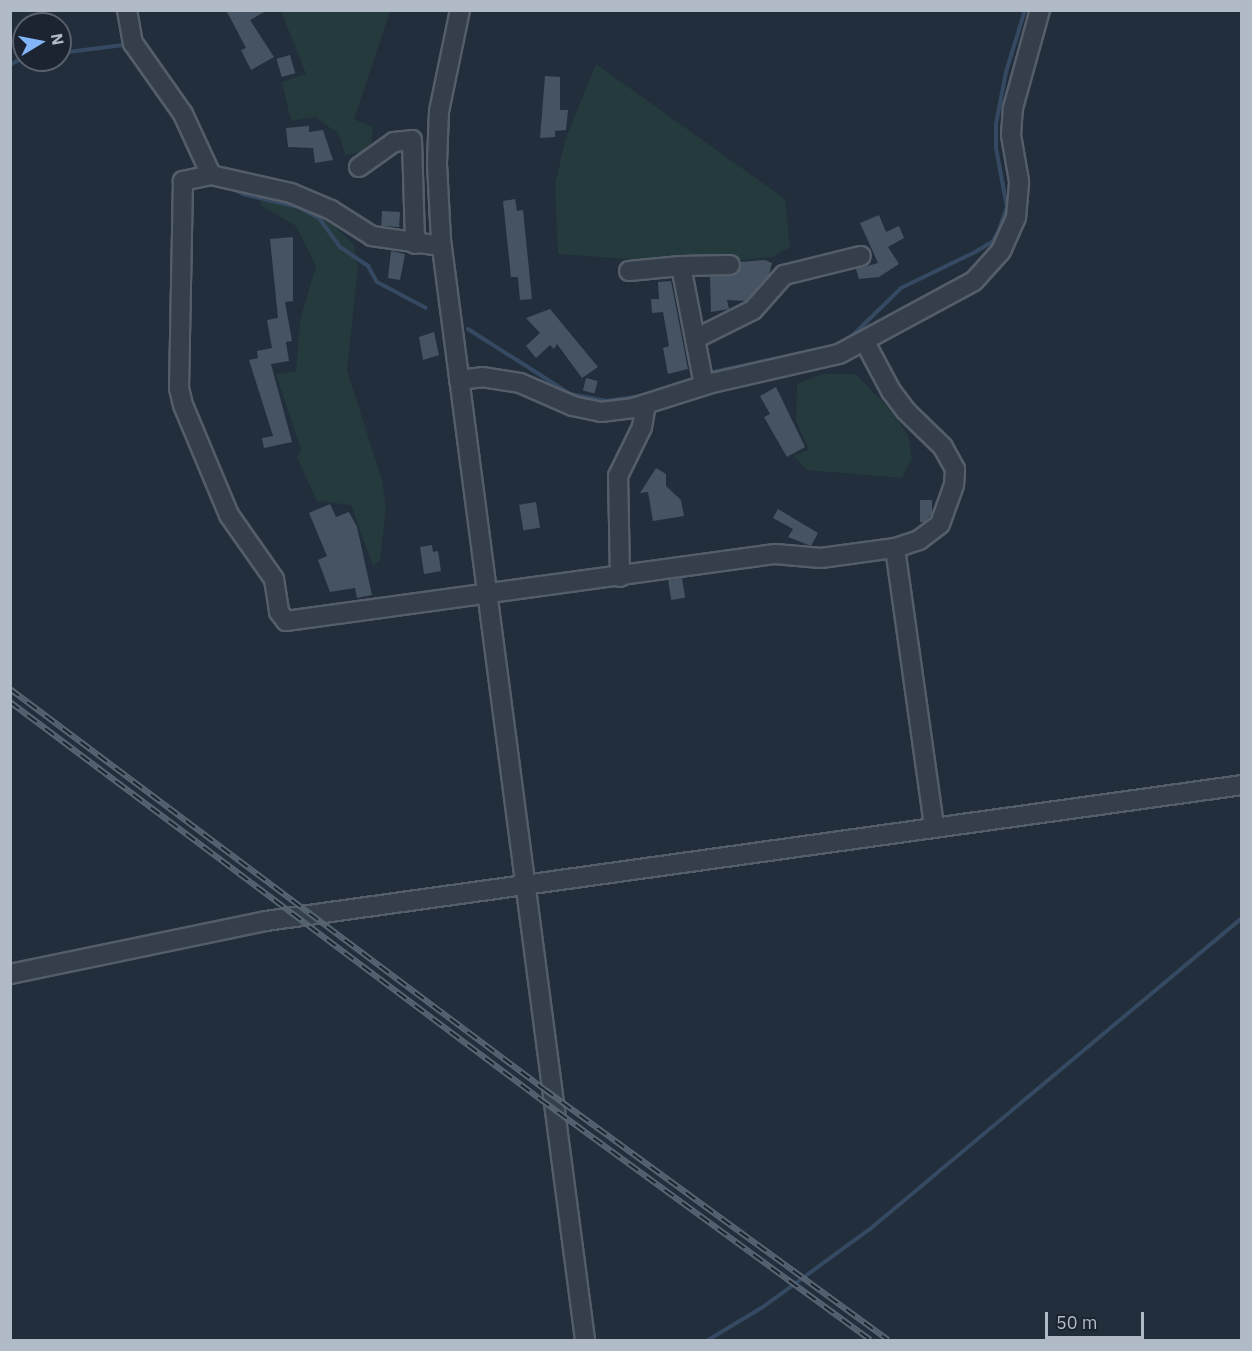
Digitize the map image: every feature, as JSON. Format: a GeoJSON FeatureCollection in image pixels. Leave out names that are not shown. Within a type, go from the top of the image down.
{"type":"FeatureCollection","features":[{"type":"Feature","properties":{"kind":"street"},"geometry":{"type":"LineString","coordinates":[[127,10],[133,43],[183,114],[211,176]]}},
{"type":"Feature","properties":{"kind":"street"},"geometry":{"type":"LineString","coordinates":[[459,10],[447,59],[438,137],[441,246],[522,884],[585,1341]]}},
{"type":"Feature","properties":{"kind":"street"},"geometry":{"type":"LineString","coordinates":[[459,380],[482,377],[520,383],[573,406],[601,412],[646,404],[704,385],[839,354],[865,342],[974,280],[1008,240],[1020,203],[1011,135],[1012,108],[1033,26],[1040,10]]}},
{"type":"Feature","properties":{"kind":"street"},"geometry":{"type":"LineString","coordinates":[[359,167],[394,142],[438,137]]}},
{"type":"Feature","properties":{"kind":"street"},"geometry":{"type":"LineString","coordinates":[[412,140],[415,244]]}},
{"type":"Feature","properties":{"kind":"street"},"geometry":{"type":"LineString","coordinates":[[441,246],[372,236],[331,210],[291,194],[211,176],[183,181],[179,388],[195,441],[229,515],[274,579],[282,616],[290,622],[776,554],[821,558],[895,548],[925,537],[940,524],[954,485],[955,469],[943,447],[906,411],[891,392],[865,342]]}},
{"type":"Feature","properties":{"kind":"street"},"geometry":{"type":"LineString","coordinates":[[695,339],[753,310],[784,275],[861,256]]}},
{"type":"Feature","properties":{"kind":"street"},"geometry":{"type":"LineString","coordinates":[[629,271],[681,266],[730,265]]}},
{"type":"Feature","properties":{"kind":"street"},"geometry":{"type":"LineString","coordinates":[[681,266],[704,385]]}},
{"type":"Feature","properties":{"kind":"street"},"geometry":{"type":"LineString","coordinates":[[620,577],[617,484],[642,427],[646,404]]}},
{"type":"Feature","properties":{"kind":"street"},"geometry":{"type":"LineString","coordinates":[[895,548],[934,827]]}},
{"type":"Feature","properties":{"kind":"street"},"geometry":{"type":"LineString","coordinates":[[10,974],[266,921],[1242,785]]}},
{"type":"Feature","properties":{"kind":"green space"},"geometry":{"type":"Polygon","coordinates":[[[281,11],[390,11],[354,119],[373,127],[371,151],[345,155],[339,134],[315,117],[291,121],[282,82],[306,74],[281,11]]]}},
{"type":"Feature","properties":{"kind":"green space"},"geometry":{"type":"Polygon","coordinates":[[[596,64],[785,199],[790,247],[773,257],[697,264],[558,254],[555,185],[565,140],[596,64]]]}},
{"type":"Feature","properties":{"kind":"green space"},"geometry":{"type":"Polygon","coordinates":[[[262,192],[298,202],[328,220],[354,245],[358,267],[347,370],[382,480],[386,507],[380,561],[373,566],[351,505],[317,501],[297,457],[301,450],[276,374],[296,371],[300,320],[316,266],[296,226],[260,205],[262,192]]]}},
{"type":"Feature","properties":{"kind":"green space"},"geometry":{"type":"Polygon","coordinates":[[[821,374],[855,374],[886,405],[908,435],[912,459],[902,478],[807,470],[793,455],[809,450],[796,420],[797,384],[821,374]]]}},
{"type":"Feature","properties":{"kind":"building"},"geometry":{"type":"Polygon","coordinates":[[[226,10],[268,10],[250,20],[274,57],[251,70],[241,50],[246,48],[226,10]]]}},
{"type":"Feature","properties":{"kind":"building"},"geometry":{"type":"Polygon","coordinates":[[[290,55],[295,73],[282,77],[277,59],[290,55]]]}},
{"type":"Feature","properties":{"kind":"building"},"geometry":{"type":"Polygon","coordinates":[[[545,76],[560,77],[560,110],[568,110],[566,130],[555,131],[555,137],[540,138],[545,76]]]}},
{"type":"Feature","properties":{"kind":"building"},"geometry":{"type":"Polygon","coordinates":[[[309,126],[309,132],[323,130],[333,160],[315,163],[313,148],[288,147],[286,128],[309,126]]]}},
{"type":"Feature","properties":{"kind":"building"},"geometry":{"type":"Polygon","coordinates":[[[515,199],[517,211],[523,210],[532,299],[520,300],[518,277],[511,277],[503,201],[515,199]]]}},
{"type":"Feature","properties":{"kind":"building"},"geometry":{"type":"Polygon","coordinates":[[[382,211],[400,212],[399,227],[381,226],[382,211]]]}},
{"type":"Feature","properties":{"kind":"building"},"geometry":{"type":"Polygon","coordinates":[[[879,215],[886,232],[899,226],[904,238],[888,247],[899,264],[879,277],[859,279],[856,269],[878,263],[860,223],[879,215]]]}},
{"type":"Feature","properties":{"kind":"building"},"geometry":{"type":"Polygon","coordinates":[[[293,237],[293,301],[285,302],[292,341],[286,342],[289,361],[271,364],[292,442],[264,448],[262,438],[273,436],[249,360],[258,358],[257,351],[272,348],[267,320],[278,318],[270,239],[293,237]]]}},
{"type":"Feature","properties":{"kind":"building"},"geometry":{"type":"Polygon","coordinates":[[[391,251],[405,254],[400,280],[388,278],[391,251]]]}},
{"type":"Feature","properties":{"kind":"building"},"geometry":{"type":"Polygon","coordinates":[[[765,260],[772,263],[769,275],[746,301],[727,300],[729,309],[711,312],[710,277],[735,275],[741,262],[765,260]]]}},
{"type":"Feature","properties":{"kind":"building"},"geometry":{"type":"Polygon","coordinates":[[[671,281],[688,369],[668,374],[663,348],[669,346],[663,312],[652,313],[651,299],[659,299],[658,282],[671,281]]]}},
{"type":"Feature","properties":{"kind":"building"},"geometry":{"type":"Polygon","coordinates":[[[550,309],[598,367],[582,378],[557,344],[554,349],[550,345],[536,358],[526,346],[540,333],[526,318],[550,309]]]}},
{"type":"Feature","properties":{"kind":"building"},"geometry":{"type":"Polygon","coordinates":[[[434,332],[439,355],[423,360],[419,337],[434,332]]]}},
{"type":"Feature","properties":{"kind":"building"},"geometry":{"type":"Polygon","coordinates":[[[586,378],[598,381],[594,394],[583,391],[586,378]]]}},
{"type":"Feature","properties":{"kind":"building"},"geometry":{"type":"Polygon","coordinates":[[[776,387],[805,447],[787,457],[764,417],[770,414],[760,396],[776,387]]]}},
{"type":"Feature","properties":{"kind":"building"},"geometry":{"type":"Polygon","coordinates":[[[656,468],[666,474],[666,486],[681,500],[684,516],[653,521],[648,492],[640,493],[656,468]]]}},
{"type":"Feature","properties":{"kind":"building"},"geometry":{"type":"Polygon","coordinates":[[[920,500],[932,500],[932,514],[924,522],[920,522],[920,500]]]}},
{"type":"Feature","properties":{"kind":"building"},"geometry":{"type":"Polygon","coordinates":[[[536,502],[540,528],[523,530],[519,505],[536,502]]]}},
{"type":"Feature","properties":{"kind":"building"},"geometry":{"type":"Polygon","coordinates":[[[330,504],[336,517],[349,512],[357,527],[372,595],[357,598],[355,588],[330,592],[318,560],[327,556],[309,513],[330,504]]]}},
{"type":"Feature","properties":{"kind":"building"},"geometry":{"type":"Polygon","coordinates":[[[778,509],[818,533],[811,546],[788,537],[793,529],[773,518],[778,509]]]}},
{"type":"Feature","properties":{"kind":"building"},"geometry":{"type":"Polygon","coordinates":[[[432,545],[433,552],[438,551],[441,571],[424,574],[420,547],[432,545]]]}},
{"type":"Feature","properties":{"kind":"building"},"geometry":{"type":"Polygon","coordinates":[[[682,578],[685,598],[671,600],[668,580],[682,578]]]}},
{"type":"Feature","properties":{"kind":"waterway"},"geometry":{"type":"LineString","coordinates":[[850,338],[901,288],[975,252],[993,241],[999,230],[1007,207],[996,148],[996,124],[1006,72],[1025,10]]}},
{"type":"Feature","properties":{"kind":"waterway"},"geometry":{"type":"LineString","coordinates":[[72,51],[123,45]]}},
{"type":"Feature","properties":{"kind":"waterway"},"geometry":{"type":"LineString","coordinates":[[191,111],[219,170]]}},
{"type":"Feature","properties":{"kind":"waterway"},"geometry":{"type":"LineString","coordinates":[[224,185],[243,194],[298,207],[319,218],[340,247],[368,266],[377,282],[426,308]]}},
{"type":"Feature","properties":{"kind":"waterway"},"geometry":{"type":"LineString","coordinates":[[468,329],[570,394],[606,401],[643,396]]}},
{"type":"Feature","properties":{"kind":"waterway"},"geometry":{"type":"LineString","coordinates":[[709,373],[842,344]]}},
{"type":"Feature","properties":{"kind":"waterway"},"geometry":{"type":"LineString","coordinates":[[656,391],[695,378]]}},
{"type":"Feature","properties":{"kind":"waterway"},"geometry":{"type":"LineString","coordinates":[[708,1340],[763,1307],[870,1229],[1242,918]]}},
{"type":"Feature","properties":{"kind":"railway"},"geometry":{"type":"LineString","coordinates":[[10,689],[544,1089],[888,1340]]}},
{"type":"Feature","properties":{"kind":"railway"},"geometry":{"type":"LineString","coordinates":[[10,702],[540,1099],[871,1340]]}}]}
